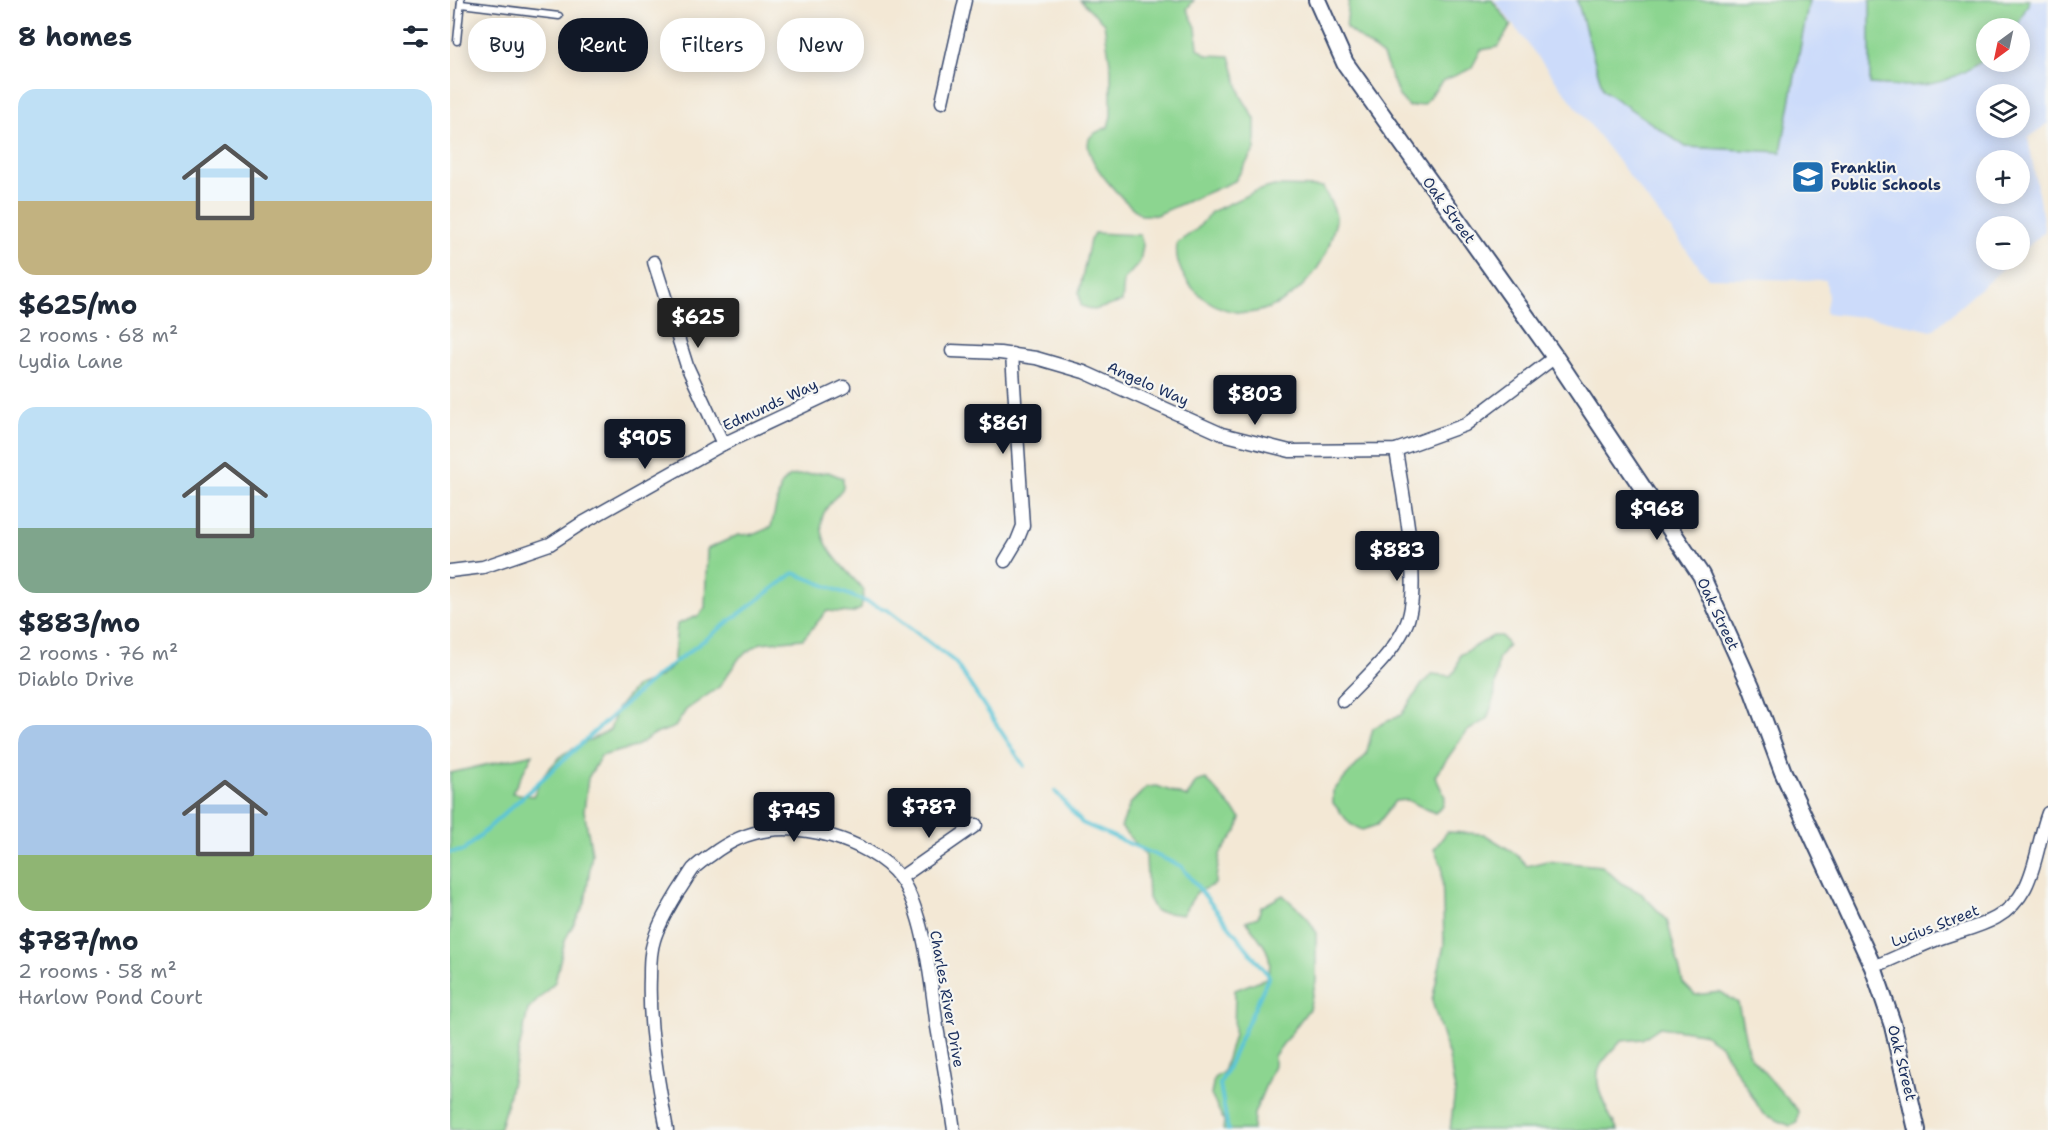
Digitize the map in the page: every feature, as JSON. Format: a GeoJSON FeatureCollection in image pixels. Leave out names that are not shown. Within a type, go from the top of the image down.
{"type":"FeatureCollection","features":[{"type":"Feature","properties":{"kind":"main road","name":"Oak Street"},"geometry":{"type":"LineString","coordinates":[[1317,0],[1345,63],[1555,357],[1701,574],[1752,686],[1783,772],[1874,967],[1893,1026],[1917,1130]]}},
{"type":"Feature","properties":{"kind":"street"},"geometry":{"type":"LineString","coordinates":[[942,102],[965,0]]}},
{"type":"Feature","properties":{"kind":"street"},"geometry":{"type":"LineString","coordinates":[[654,262],[687,366],[723,444]]}},
{"type":"Feature","properties":{"kind":"street","name":"Angelo Way"},"geometry":{"type":"LineString","coordinates":[[952,351],[1012,354],[1036,358],[1084,372],[1222,434],[1290,451],[1396,450],[1465,425],[1555,357]]}},
{"type":"Feature","properties":{"kind":"street"},"geometry":{"type":"LineString","coordinates":[[1005,561],[1023,526],[1012,354]]}},
{"type":"Feature","properties":{"kind":"street","name":"Edmunds Way"},"geometry":{"type":"LineString","coordinates":[[450,570],[483,567],[550,544],[579,525],[723,444],[844,387]]}},
{"type":"Feature","properties":{"kind":"street"},"geometry":{"type":"LineString","coordinates":[[1343,701],[1395,642],[1406,626],[1413,595],[1410,540],[1396,450]]}},
{"type":"Feature","properties":{"kind":"street","name":"Lucius Street"},"geometry":{"type":"LineString","coordinates":[[1874,967],[1935,940],[1989,922],[2006,911],[2018,900],[2026,886],[2048,813]]}},
{"type":"Feature","properties":{"kind":"street"},"geometry":{"type":"LineString","coordinates":[[900,878],[976,825]]}},
{"type":"Feature","properties":{"kind":"street","name":"Charles River Drive"},"geometry":{"type":"LineString","coordinates":[[667,1130],[651,1021],[651,953],[654,939],[667,910],[694,868],[718,849],[763,830],[798,828],[845,840],[890,866],[900,878],[914,906],[928,961],[954,1130]]}},
{"type":"Feature","properties":{"kind":"lane"},"geometry":{"type":"LineString","coordinates":[[457,41],[461,2],[559,16]]}},
{"type":"Feature","properties":{"kind":"shaded area","name":"Franklin Public Schools"},"geometry":{"type":"Polygon","coordinates":[[[1494,0],[2048,0],[2048,123],[2030,136],[2030,84],[1976,84],[1976,138],[2028,138],[2045,231],[2030,245],[2030,216],[1976,216],[1976,270],[2002,270],[1932,331],[1881,319],[1825,313],[1828,298],[1826,280],[1708,278],[1494,0]]]}},
{"type":"Feature","properties":{"kind":"green space"},"geometry":{"type":"Polygon","coordinates":[[[1080,0],[1194,0],[1187,9],[1196,27],[1198,48],[1207,55],[1230,56],[1241,96],[1255,119],[1255,149],[1235,181],[1156,215],[1141,215],[1107,181],[1098,170],[1089,148],[1090,137],[1108,127],[1111,116],[1111,70],[1104,23],[1080,0]]]}},
{"type":"Feature","properties":{"kind":"green space"},"geometry":{"type":"Polygon","coordinates":[[[1349,0],[1492,0],[1511,25],[1498,47],[1481,50],[1471,69],[1442,81],[1424,104],[1409,107],[1399,96],[1383,56],[1346,28],[1349,0]]]}},
{"type":"Feature","properties":{"kind":"green space"},"geometry":{"type":"Polygon","coordinates":[[[1577,0],[1809,0],[1781,152],[1686,147],[1603,90],[1577,0]]]}},
{"type":"Feature","properties":{"kind":"green space"},"geometry":{"type":"Polygon","coordinates":[[[1870,0],[2030,0],[2021,18],[1976,18],[1976,65],[1971,68],[1931,84],[1903,86],[1870,84],[1870,0]]]}},
{"type":"Feature","properties":{"kind":"green space"},"geometry":{"type":"Polygon","coordinates":[[[1274,186],[1323,187],[1336,219],[1322,261],[1294,294],[1269,308],[1240,313],[1212,304],[1189,284],[1181,271],[1177,257],[1177,243],[1197,229],[1211,212],[1256,191],[1274,186]]]}},
{"type":"Feature","properties":{"kind":"green space"},"geometry":{"type":"Polygon","coordinates":[[[1094,233],[1140,235],[1143,245],[1140,262],[1124,280],[1122,302],[1094,310],[1081,306],[1079,293],[1090,240],[1094,233]]]}},
{"type":"Feature","properties":{"kind":"green space"},"geometry":{"type":"Polygon","coordinates":[[[828,472],[843,478],[843,488],[823,515],[821,526],[823,536],[834,556],[864,590],[861,609],[852,613],[827,611],[803,639],[761,643],[740,657],[719,687],[686,710],[675,727],[653,735],[635,747],[601,756],[588,778],[584,811],[592,853],[585,903],[565,940],[555,982],[528,1010],[499,1130],[450,1130],[450,773],[533,754],[512,793],[533,796],[545,773],[563,754],[610,730],[617,709],[635,687],[658,678],[673,666],[677,624],[698,616],[705,608],[707,549],[738,535],[755,534],[771,527],[781,485],[790,476],[828,472]]]}},
{"type":"Feature","properties":{"kind":"green space"},"geometry":{"type":"Polygon","coordinates":[[[1493,636],[1502,636],[1508,645],[1498,659],[1494,699],[1487,719],[1466,732],[1435,776],[1445,797],[1443,806],[1435,813],[1407,800],[1395,801],[1377,825],[1362,830],[1350,824],[1333,803],[1333,791],[1366,755],[1373,728],[1401,715],[1432,674],[1450,676],[1456,670],[1460,655],[1493,636]]]}},
{"type":"Feature","properties":{"kind":"green space"},"geometry":{"type":"Polygon","coordinates":[[[1206,779],[1241,818],[1237,831],[1220,854],[1215,884],[1197,892],[1182,915],[1155,911],[1148,898],[1146,856],[1121,827],[1130,804],[1147,787],[1157,786],[1187,797],[1196,782],[1206,779]]]}},
{"type":"Feature","properties":{"kind":"green space"},"geometry":{"type":"Polygon","coordinates":[[[1447,832],[1484,834],[1515,853],[1527,866],[1547,861],[1602,866],[1621,883],[1641,893],[1667,920],[1683,983],[1695,995],[1721,992],[1738,1003],[1749,1055],[1798,1111],[1797,1123],[1790,1126],[1763,1114],[1721,1046],[1702,1033],[1660,1027],[1642,1039],[1621,1041],[1600,1067],[1599,1090],[1618,1130],[1450,1130],[1455,1091],[1449,1057],[1432,1001],[1444,945],[1442,866],[1434,849],[1447,832]]]}},
{"type":"Feature","properties":{"kind":"green space"},"geometry":{"type":"Polygon","coordinates":[[[1283,895],[1307,917],[1316,932],[1316,981],[1309,1009],[1274,1056],[1274,1065],[1254,1114],[1253,1130],[1223,1130],[1224,1121],[1211,1095],[1214,1078],[1223,1072],[1234,1035],[1235,990],[1266,978],[1270,962],[1261,941],[1246,921],[1258,917],[1261,907],[1283,895]]]}},
{"type":"Feature","properties":{"kind":"waterway"},"geometry":{"type":"LineString","coordinates":[[450,852],[463,851],[655,677],[794,573],[887,610],[955,662],[1024,766]]}},
{"type":"Feature","properties":{"kind":"waterway"},"geometry":{"type":"LineString","coordinates":[[1055,791],[1082,823],[1181,866],[1269,976],[1220,1084],[1228,1130]]}},
{"type":"Feature","properties":{"kind":"place","name":"Franklin Public Schools"},"geometry":{"type":"Point","coordinates":[1808,177]}}]}
